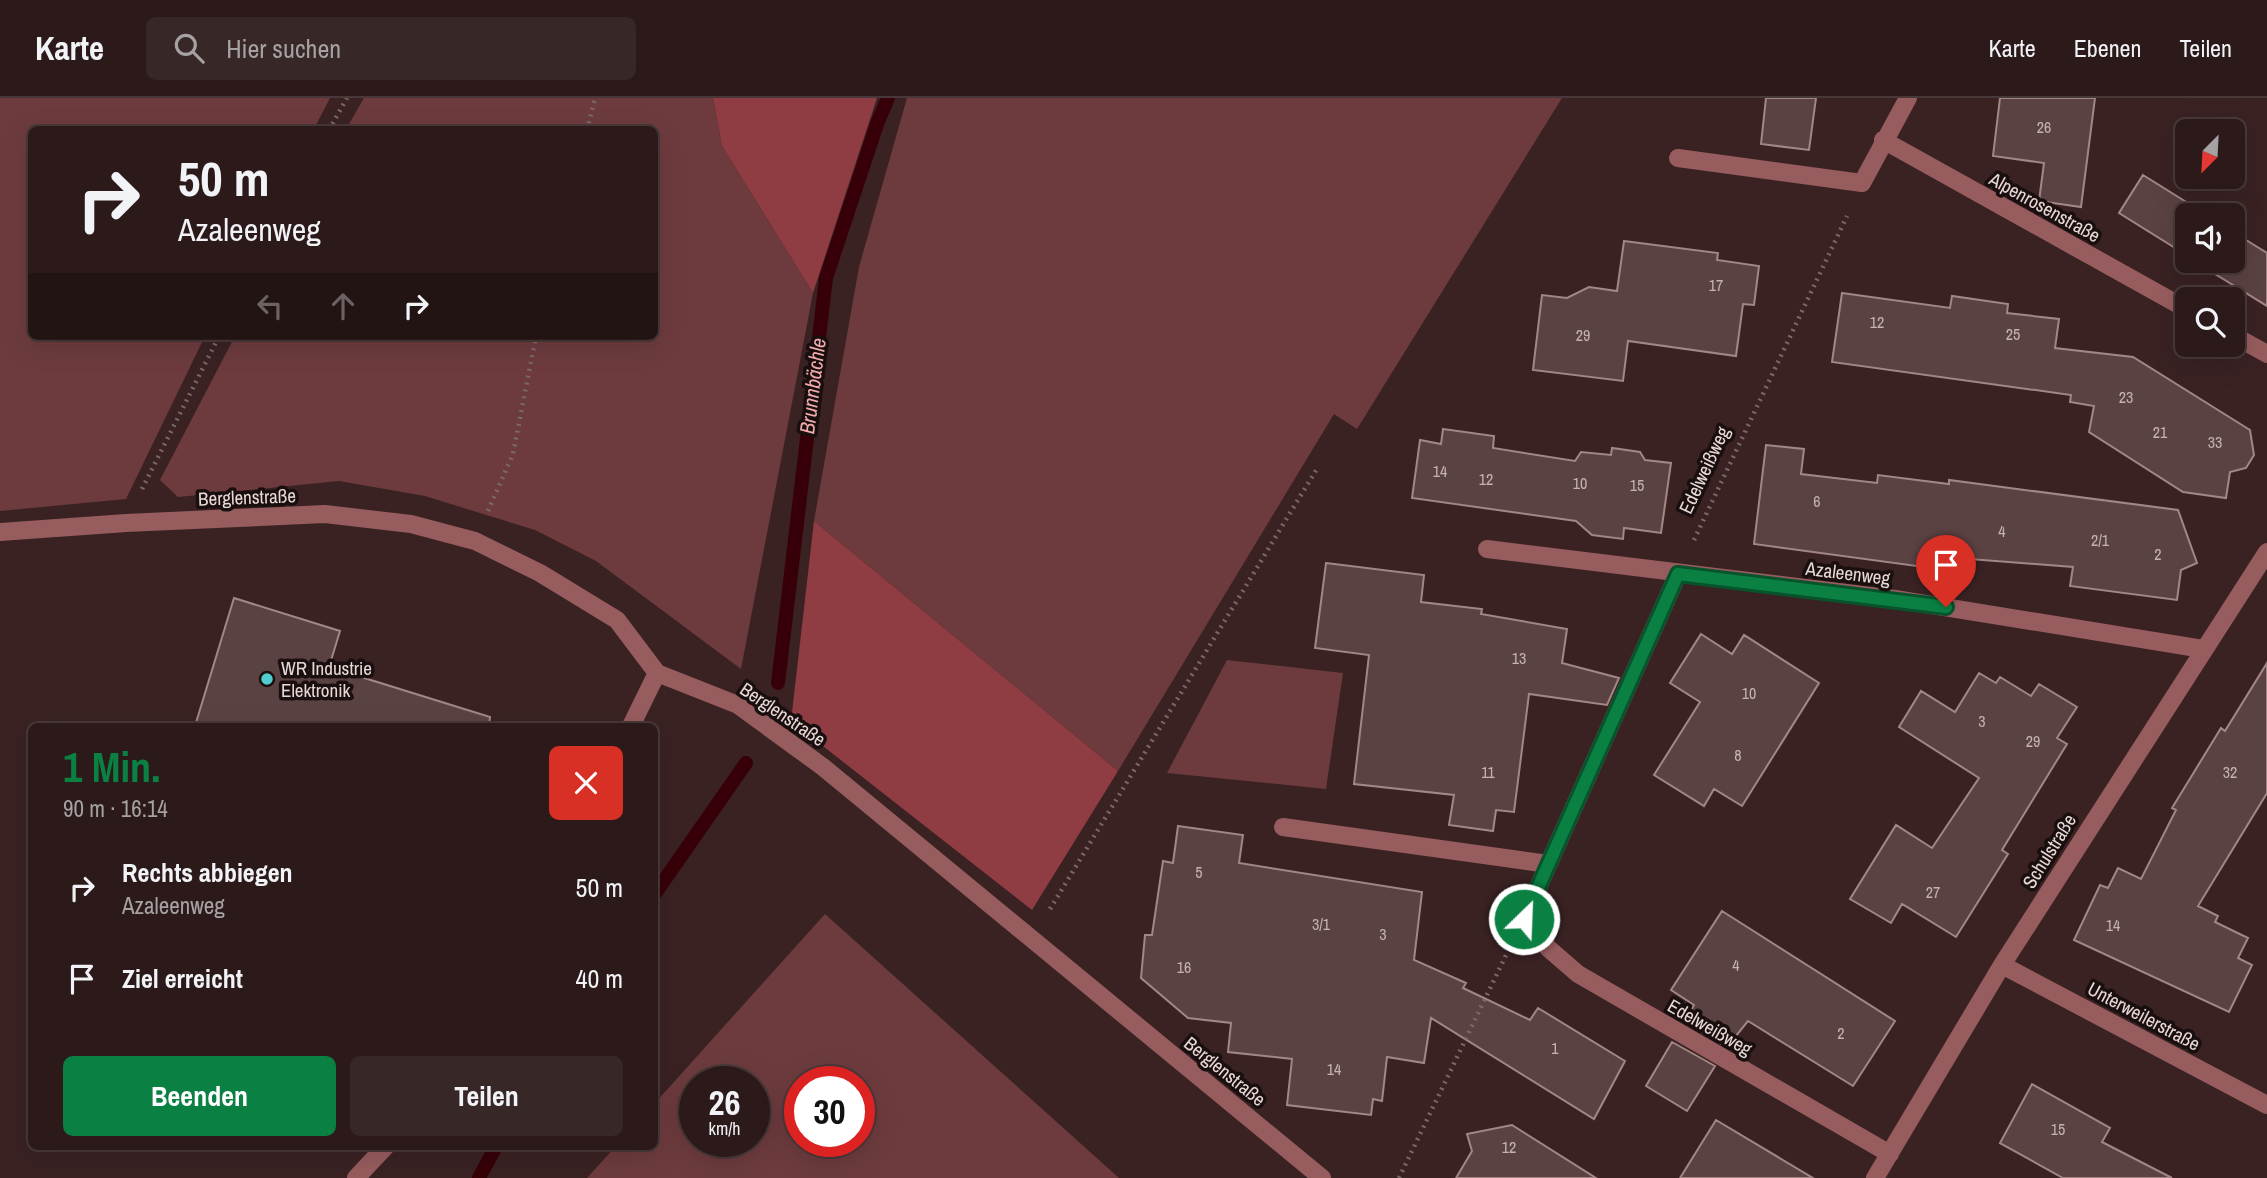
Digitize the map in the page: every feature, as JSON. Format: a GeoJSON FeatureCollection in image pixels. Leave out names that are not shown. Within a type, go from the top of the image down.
{"type":"FeatureCollection","features":[{"type":"Feature","properties":{"kind":"street"},"geometry":{"type":"LineString","coordinates":[[1678,159],[1862,183],[1908,98]]}},
{"type":"Feature","properties":{"kind":"street","name":"Alpenrosenstraße"},"geometry":{"type":"LineString","coordinates":[[1883,140],[2175,303]]}},
{"type":"Feature","properties":{"kind":"street"},"geometry":{"type":"LineString","coordinates":[[2245,342],[2267,354]]}},
{"type":"Feature","properties":{"kind":"street","name":"Berglenstraße"},"geometry":{"type":"LineString","coordinates":[[0,532],[325,514],[411,524],[475,541],[540,573],[617,620],[657,673],[738,705],[823,767],[1322,1178]]}},
{"type":"Feature","properties":{"kind":"street","name":"Azaleenweg"},"geometry":{"type":"LineString","coordinates":[[1487,550],[1895,599],[2203,649]]}},
{"type":"Feature","properties":{"kind":"street","name":"Schulstraße"},"geometry":{"type":"LineString","coordinates":[[1875,1178],[2002,965],[2267,552]]}},
{"type":"Feature","properties":{"kind":"street"},"geometry":{"type":"LineString","coordinates":[[1524,919],[1678,574]]}},
{"type":"Feature","properties":{"kind":"street"},"geometry":{"type":"LineString","coordinates":[[632,723],[657,673]]}},
{"type":"Feature","properties":{"kind":"street"},"geometry":{"type":"LineString","coordinates":[[1283,827],[1548,864]]}},
{"type":"Feature","properties":{"kind":"street","name":"Edelweißweg"},"geometry":{"type":"LineString","coordinates":[[1524,919],[1548,948],[1578,974],[1889,1154]]}},
{"type":"Feature","properties":{"kind":"street","name":"Unterweilerstraße"},"geometry":{"type":"LineString","coordinates":[[2002,965],[2267,1105]]}},
{"type":"Feature","properties":{"kind":"street"},"geometry":{"type":"LineString","coordinates":[[356,1178],[382,1150]]}},
{"type":"Feature","properties":{"kind":"path"},"geometry":{"type":"LineString","coordinates":[[331,126],[347,98]]}},
{"type":"Feature","properties":{"kind":"path"},"geometry":{"type":"LineString","coordinates":[[588,126],[595,98]]}},
{"type":"Feature","properties":{"kind":"path","name":"Edelweißweg"},"geometry":{"type":"LineString","coordinates":[[1678,574],[1862,183]]}},
{"type":"Feature","properties":{"kind":"path"},"geometry":{"type":"LineString","coordinates":[[125,523],[217,340]]}},
{"type":"Feature","properties":{"kind":"path"},"geometry":{"type":"LineString","coordinates":[[475,541],[513,454],[535,340]]}},
{"type":"Feature","properties":{"kind":"path"},"geometry":{"type":"LineString","coordinates":[[1032,939],[1318,467]]}},
{"type":"Feature","properties":{"kind":"path"},"geometry":{"type":"LineString","coordinates":[[1399,1178],[1524,919]]}},
{"type":"Feature","properties":{"kind":"shaded area"},"geometry":{"type":"Polygon","coordinates":[[[0,98],[330,98],[316,126],[28,126],[28,340],[203,340],[126,499],[0,511],[0,98]]]}},
{"type":"Feature","properties":{"kind":"shaded area"},"geometry":{"type":"Polygon","coordinates":[[[364,98],[713,98],[722,146],[813,293],[741,669],[596,561],[535,530],[425,496],[339,481],[178,497],[160,480],[233,340],[658,340],[658,126],[348,126],[364,98]]]}},
{"type":"Feature","properties":{"kind":"shaded area"},"geometry":{"type":"Polygon","coordinates":[[[713,98],[877,98],[813,293],[722,146],[713,98]]]}},
{"type":"Feature","properties":{"kind":"shaded area"},"geometry":{"type":"Polygon","coordinates":[[[907,98],[1562,98],[1357,429],[1334,414],[1118,771],[814,521],[859,267],[907,98]]]}},
{"type":"Feature","properties":{"kind":"shaded area"},"geometry":{"type":"Polygon","coordinates":[[[814,521],[1118,771],[1032,910],[791,721],[814,521]]]}},
{"type":"Feature","properties":{"kind":"shaded area"},"geometry":{"type":"Polygon","coordinates":[[[1227,660],[1343,673],[1326,789],[1167,773],[1227,660]]]}},
{"type":"Feature","properties":{"kind":"shaded area"},"geometry":{"type":"Polygon","coordinates":[[[825,914],[1119,1178],[587,1178],[612,1150],[658,1150],[658,1100],[679,1076],[679,1157],[770,1157],[770,1066],[688,1066],[825,914]]]}},
{"type":"Feature","properties":{"kind":"building"},"geometry":{"type":"Polygon","coordinates":[[[1766,98],[1816,98],[1809,150],[1761,144],[1766,98]]]}},
{"type":"Feature","properties":{"kind":"building"},"geometry":{"type":"Polygon","coordinates":[[[2000,98],[2095,98],[2081,207],[2039,201],[2044,163],[1993,156],[2000,98]]]}},
{"type":"Feature","properties":{"kind":"building"},"geometry":{"type":"Polygon","coordinates":[[[2143,175],[2188,203],[2175,203],[2175,248],[2119,213],[2143,175]]]}},
{"type":"Feature","properties":{"kind":"building"},"geometry":{"type":"Polygon","coordinates":[[[2245,239],[2267,253],[2267,306],[2245,292],[2245,287],[2236,287],[2213,273],[2245,273],[2245,239]]]}},
{"type":"Feature","properties":{"kind":"building"},"geometry":{"type":"Polygon","coordinates":[[[1624,241],[1718,253],[1717,260],[1759,266],[1754,305],[1743,304],[1736,356],[1628,341],[1623,381],[1533,370],[1542,295],[1567,298],[1589,287],[1617,291],[1624,241]]]}},
{"type":"Feature","properties":{"kind":"building"},"geometry":{"type":"Polygon","coordinates":[[[1842,293],[1950,308],[1952,296],[2008,304],[2007,313],[2059,319],[2055,348],[2133,357],[2250,430],[2254,455],[2246,468],[2230,472],[2226,498],[2183,492],[2089,432],[2094,406],[2070,402],[2071,395],[1832,362],[1842,293]]]}},
{"type":"Feature","properties":{"kind":"building"},"geometry":{"type":"Polygon","coordinates":[[[1443,429],[1494,436],[1493,448],[1575,461],[1581,452],[1611,455],[1612,448],[1640,452],[1645,460],[1671,463],[1661,533],[1624,528],[1623,539],[1592,535],[1576,521],[1412,498],[1420,440],[1441,444],[1443,429]]]}},
{"type":"Feature","properties":{"kind":"building"},"geometry":{"type":"Polygon","coordinates":[[[1766,445],[1804,449],[1801,474],[1877,483],[1878,475],[1949,484],[1949,480],[2178,510],[2197,563],[2181,570],[2177,600],[2070,586],[2073,567],[1970,559],[1968,573],[1754,544],[1766,445]]]}},
{"type":"Feature","properties":{"kind":"building"},"geometry":{"type":"Polygon","coordinates":[[[1326,563],[1424,575],[1421,602],[1482,609],[1481,614],[1567,629],[1562,663],[1619,678],[1607,705],[1529,694],[1514,812],[1496,810],[1493,831],[1449,825],[1454,795],[1354,784],[1369,655],[1315,648],[1326,563]]]}},
{"type":"Feature","properties":{"kind":"building","name":"WR Industrie Elektronik"},"geometry":{"type":"Polygon","coordinates":[[[234,598],[340,631],[329,667],[490,717],[489,723],[196,723],[234,598]]]}},
{"type":"Feature","properties":{"kind":"building"},"geometry":{"type":"Polygon","coordinates":[[[1701,634],[1732,654],[1744,635],[1819,683],[1742,806],[1714,789],[1704,806],[1654,775],[1700,702],[1670,683],[1701,634]]]}},
{"type":"Feature","properties":{"kind":"building"},"geometry":{"type":"Polygon","coordinates":[[[2267,663],[2267,793],[2198,906],[2218,916],[2215,922],[2248,938],[2238,958],[2252,965],[2229,1012],[2074,940],[2100,885],[2108,888],[2118,868],[2141,879],[2176,810],[2172,808],[2221,728],[2225,731],[2267,663]]]}},
{"type":"Feature","properties":{"kind":"building"},"geometry":{"type":"Polygon","coordinates":[[[1979,673],[1996,683],[2000,677],[2031,696],[2039,684],[2077,707],[2057,738],[2067,744],[2002,850],[2008,854],[1956,937],[1902,904],[1891,923],[1850,899],[1896,825],[1932,848],[1979,778],[1899,727],[1921,691],[1955,712],[1979,673]]]}},
{"type":"Feature","properties":{"kind":"building"},"geometry":{"type":"Polygon","coordinates":[[[1178,826],[1243,835],[1239,863],[1422,892],[1414,960],[1466,983],[1463,988],[1530,1020],[1538,1008],[1625,1061],[1594,1119],[1431,1018],[1424,1063],[1387,1057],[1382,1101],[1373,1099],[1371,1115],[1287,1105],[1292,1059],[1228,1052],[1231,1023],[1188,1018],[1141,978],[1145,935],[1152,935],[1163,861],[1173,863],[1178,826]]]}},
{"type":"Feature","properties":{"kind":"building"},"geometry":{"type":"Polygon","coordinates":[[[1722,911],[1895,1021],[1853,1086],[1748,1021],[1727,1047],[1684,1022],[1694,1005],[1671,990],[1722,911]]]}},
{"type":"Feature","properties":{"kind":"building"},"geometry":{"type":"Polygon","coordinates":[[[1672,1042],[1715,1066],[1687,1111],[1646,1086],[1672,1042]]]}},
{"type":"Feature","properties":{"kind":"building"},"geometry":{"type":"Polygon","coordinates":[[[2032,1084],[2110,1128],[2102,1142],[2172,1178],[2063,1178],[2000,1143],[2032,1084]]]}},
{"type":"Feature","properties":{"kind":"building"},"geometry":{"type":"Polygon","coordinates":[[[1716,1120],[1813,1178],[1680,1178],[1716,1120]]]}},
{"type":"Feature","properties":{"kind":"building"},"geometry":{"type":"Polygon","coordinates":[[[1512,1125],[1596,1178],[1456,1178],[1472,1151],[1467,1134],[1512,1125]]]}},
{"type":"Feature","properties":{"kind":"waterway","name":"Brunnbächle"},"geometry":{"type":"LineString","coordinates":[[778,683],[826,278],[888,98]]}},
{"type":"Feature","properties":{"kind":"waterway","name":"Brunnbächle"},"geometry":{"type":"LineString","coordinates":[[658,889],[746,763]]}},
{"type":"Feature","properties":{"kind":"waterway","name":"Brunnbächle"},"geometry":{"type":"LineString","coordinates":[[479,1178],[494,1150]]}},
{"type":"Feature","properties":{"kind":"place","name":"WR Industrie Elektronik"},"geometry":{"type":"Point","coordinates":[267,679]}},
{"type":"Feature","properties":{"kind":"route"},"geometry":{"type":"LineString","coordinates":[[1524,919],[1678,574],[1946,607]]}}]}
